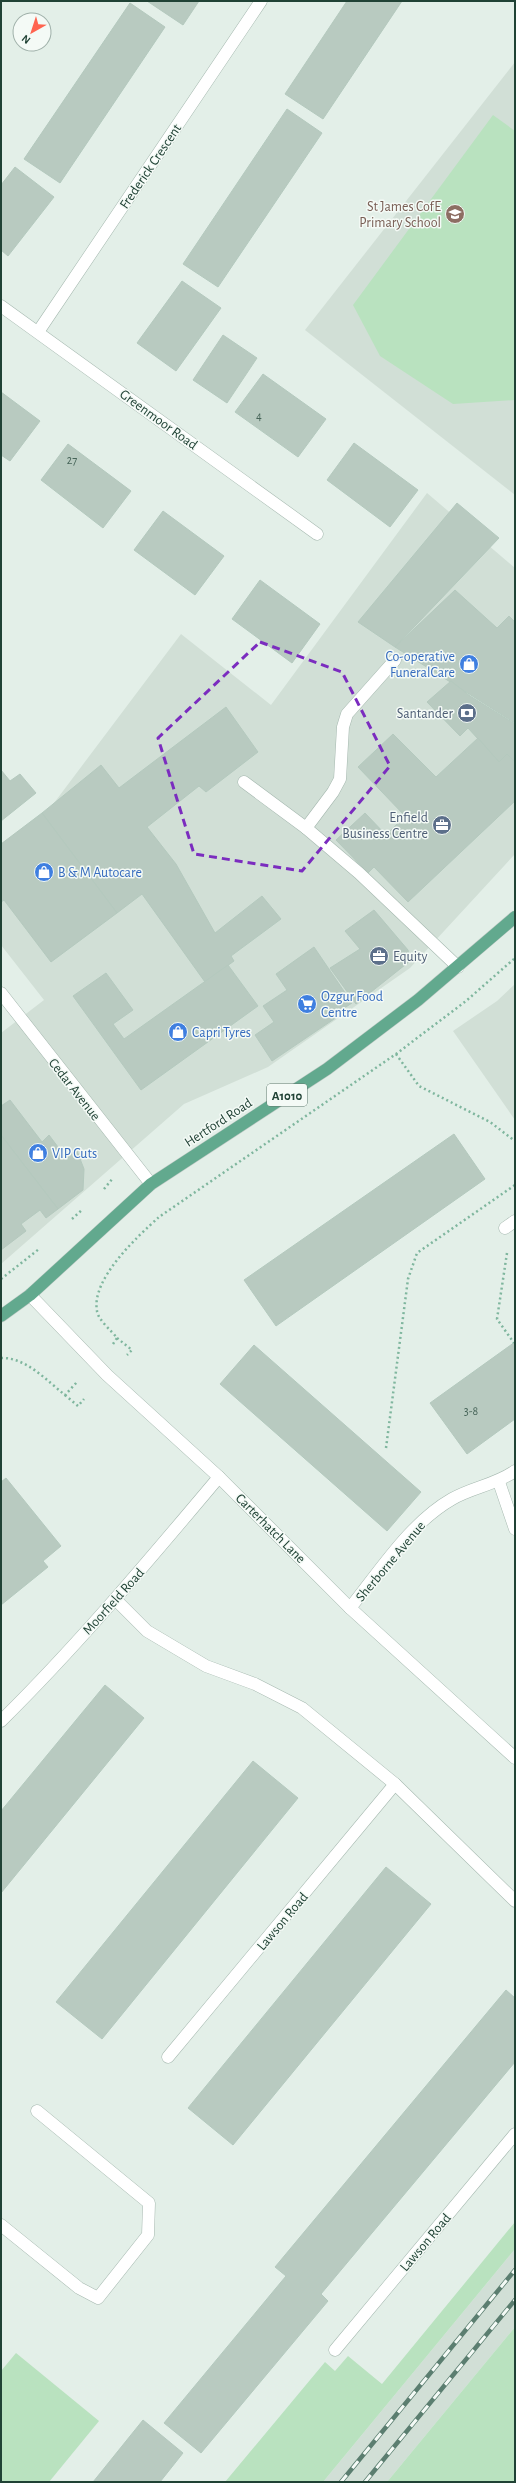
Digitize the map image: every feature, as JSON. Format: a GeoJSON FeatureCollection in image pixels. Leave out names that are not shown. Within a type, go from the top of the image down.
{"type":"FeatureCollection","features":[{"type":"Feature","properties":{"kind":"main road","name":"Hertford Road"},"geometry":{"type":"LineString","coordinates":[[1,1316],[30,1295],[151,1184],[327,1069],[458,967],[515,917]]}},
{"type":"Feature","properties":{"kind":"street","name":"Frederick Crescent"},"geometry":{"type":"LineString","coordinates":[[38,332],[261,1]]}},
{"type":"Feature","properties":{"kind":"street","name":"Greenmoor Road"},"geometry":{"type":"LineString","coordinates":[[1,306],[317,534]]}},
{"type":"Feature","properties":{"kind":"street"},"geometry":{"type":"LineString","coordinates":[[306,828],[333,792],[340,779],[343,727],[347,714],[395,660]]}},
{"type":"Feature","properties":{"kind":"street"},"geometry":{"type":"LineString","coordinates":[[244,782],[306,828],[359,873],[458,967]]}},
{"type":"Feature","properties":{"kind":"street","name":"Cedar Avenue"},"geometry":{"type":"LineString","coordinates":[[1,993],[151,1184]]}},
{"type":"Feature","properties":{"kind":"street"},"geometry":{"type":"LineString","coordinates":[[505,1228],[515,1221]]}},
{"type":"Feature","properties":{"kind":"street","name":"Carterhatch Lane"},"geometry":{"type":"LineString","coordinates":[[30,1295],[107,1375],[220,1477],[350,1608],[515,1758]]}},
{"type":"Feature","properties":{"kind":"street","name":"Sherborne Avenue"},"geometry":{"type":"LineString","coordinates":[[350,1608],[405,1540],[428,1517],[451,1500],[475,1488],[499,1482],[515,1471]]}},
{"type":"Feature","properties":{"kind":"street","name":"Moorfield Road"},"geometry":{"type":"LineString","coordinates":[[1,1721],[40,1682],[116,1598],[220,1477]]}},
{"type":"Feature","properties":{"kind":"street"},"geometry":{"type":"LineString","coordinates":[[499,1482],[515,1529]]}},
{"type":"Feature","properties":{"kind":"street"},"geometry":{"type":"LineString","coordinates":[[116,1598],[147,1631],[206,1666],[255,1684],[302,1708],[395,1784],[515,1901]]}},
{"type":"Feature","properties":{"kind":"street","name":"Lawson Road"},"geometry":{"type":"LineString","coordinates":[[168,2057],[395,1784]]}},
{"type":"Feature","properties":{"kind":"street"},"geometry":{"type":"LineString","coordinates":[[1,2225],[79,2288],[98,2298],[148,2235],[149,2203],[36,2111]]}},
{"type":"Feature","properties":{"kind":"street","name":"Lawson Road"},"geometry":{"type":"LineString","coordinates":[[335,2350],[515,2134]]}},
{"type":"Feature","properties":{"kind":"path"},"geometry":{"type":"LineString","coordinates":[[127,1355],[132,1350],[117,1338],[97,1313],[96,1295],[101,1284],[117,1261],[142,1232],[159,1216],[344,1091],[396,1054],[466,1001],[515,958]]}},
{"type":"Feature","properties":{"kind":"path"},"geometry":{"type":"LineString","coordinates":[[396,1054],[419,1086],[490,1122],[515,1141]]}},
{"type":"Feature","properties":{"kind":"path"},"geometry":{"type":"LineString","coordinates":[[386,1448],[408,1279],[416,1253],[515,1185]]}},
{"type":"Feature","properties":{"kind":"path"},"geometry":{"type":"LineString","coordinates":[[491,1202],[505,1228],[508,1251],[497,1319],[514,1343]]}},
{"type":"Feature","properties":{"kind":"path"},"geometry":{"type":"LineString","coordinates":[[1,1279],[42,1247]]}},
{"type":"Feature","properties":{"kind":"path"},"geometry":{"type":"LineString","coordinates":[[113,1343],[117,1338]]}},
{"type":"Feature","properties":{"kind":"path"},"geometry":{"type":"LineString","coordinates":[[1,1358],[10,1358],[33,1369],[78,1406],[84,1399]]}},
{"type":"Feature","properties":{"kind":"path"},"geometry":{"type":"LineString","coordinates":[[65,1395],[71,1390]]}},
{"type":"Feature","properties":{"kind":"highlighted area"},"geometry":{"type":"Polygon","coordinates":[[[260,642],[342,672],[390,766],[302,871],[194,854],[158,738],[260,642]]]}},
{"type":"Feature","properties":{"kind":"shaded area","name":"St James CofE Primary School"},"geometry":{"type":"Polygon","coordinates":[[[515,62],[515,495],[305,330],[515,62]]]}},
{"type":"Feature","properties":{"kind":"shaded area"},"geometry":{"type":"Polygon","coordinates":[[[427,493],[515,568],[515,854],[410,968],[268,1067],[184,1104],[1,1264],[1,1033],[44,1000],[1,945],[1,844],[51,807],[181,634],[271,705],[427,493]]]}},
{"type":"Feature","properties":{"kind":"shaded area"},"geometry":{"type":"Polygon","coordinates":[[[515,984],[515,1120],[453,1031],[497,1001],[515,984]]]}},
{"type":"Feature","properties":{"kind":"shaded area"},"geometry":{"type":"Polygon","coordinates":[[[515,2249],[515,2327],[387,2482],[323,2482],[515,2249]]]}},
{"type":"Feature","properties":{"kind":"green space","name":"St James CofE Primary School"},"geometry":{"type":"Polygon","coordinates":[[[493,115],[515,131],[515,400],[453,404],[380,356],[353,305],[493,115]]]}},
{"type":"Feature","properties":{"kind":"green space"},"geometry":{"type":"Polygon","coordinates":[[[515,2222],[515,2249],[323,2482],[225,2482],[325,2362],[335,2371],[348,2356],[382,2384],[515,2222]]]}},
{"type":"Feature","properties":{"kind":"green space"},"geometry":{"type":"Polygon","coordinates":[[[515,2327],[515,2482],[387,2482],[515,2327]]]}},
{"type":"Feature","properties":{"kind":"green space"},"geometry":{"type":"Polygon","coordinates":[[[16,2353],[99,2421],[49,2482],[1,2482],[1,2371],[16,2353]]]}},
{"type":"Feature","properties":{"kind":"building"},"geometry":{"type":"Polygon","coordinates":[[[147,1],[199,1],[183,25],[147,1]]]}},
{"type":"Feature","properties":{"kind":"building"},"geometry":{"type":"Polygon","coordinates":[[[347,1],[402,1],[323,119],[285,94],[347,1]]]}},
{"type":"Feature","properties":{"kind":"building"},"geometry":{"type":"Polygon","coordinates":[[[130,3],[165,27],[60,183],[24,159],[130,3]]]}},
{"type":"Feature","properties":{"kind":"building"},"geometry":{"type":"Polygon","coordinates":[[[287,109],[322,133],[218,287],[183,264],[287,109]]]}},
{"type":"Feature","properties":{"kind":"building"},"geometry":{"type":"Polygon","coordinates":[[[15,167],[54,197],[8,256],[1,250],[1,185],[15,167]]]}},
{"type":"Feature","properties":{"kind":"building"},"geometry":{"type":"Polygon","coordinates":[[[182,281],[221,308],[176,371],[137,343],[182,281]]]}},
{"type":"Feature","properties":{"kind":"building"},"geometry":{"type":"Polygon","coordinates":[[[223,335],[257,358],[227,403],[193,380],[223,335]]]}},
{"type":"Feature","properties":{"kind":"building"},"geometry":{"type":"Polygon","coordinates":[[[263,374],[326,419],[298,457],[235,412],[263,374]]]}},
{"type":"Feature","properties":{"kind":"building"},"geometry":{"type":"Polygon","coordinates":[[[1,392],[40,421],[10,461],[1,455],[1,392]]]}},
{"type":"Feature","properties":{"kind":"building"},"geometry":{"type":"Polygon","coordinates":[[[354,443],[418,490],[390,527],[327,480],[354,443]]]}},
{"type":"Feature","properties":{"kind":"building"},"geometry":{"type":"Polygon","coordinates":[[[68,444],[131,491],[103,528],[41,480],[68,444]]]}},
{"type":"Feature","properties":{"kind":"building"},"geometry":{"type":"Polygon","coordinates":[[[457,503],[499,538],[395,647],[358,622],[457,503]]]}},
{"type":"Feature","properties":{"kind":"building"},"geometry":{"type":"Polygon","coordinates":[[[163,511],[224,556],[195,595],[134,550],[163,511]]]}},
{"type":"Feature","properties":{"kind":"building"},"geometry":{"type":"Polygon","coordinates":[[[260,580],[320,624],[292,663],[232,619],[260,580]]]}},
{"type":"Feature","properties":{"kind":"building","name":"Co-operative FuneralCare"},"geometry":{"type":"Polygon","coordinates":[[[455,590],[497,628],[509,616],[515,622],[515,723],[395,647],[455,590]]]}},
{"type":"Feature","properties":{"kind":"building","name":"Santander"},"geometry":{"type":"Polygon","coordinates":[[[451,681],[470,696],[515,724],[515,762],[507,754],[499,762],[468,728],[460,736],[427,702],[451,681]]]}},
{"type":"Feature","properties":{"kind":"building"},"geometry":{"type":"Polygon","coordinates":[[[226,707],[258,752],[206,792],[199,786],[147,827],[176,864],[215,933],[262,896],[281,919],[231,956],[234,961],[205,982],[142,894],[117,913],[42,813],[101,765],[119,788],[226,707]]]}},
{"type":"Feature","properties":{"kind":"building","name":"Enfield Business Centre"},"geometry":{"type":"Polygon","coordinates":[[[393,734],[436,777],[478,738],[499,762],[507,754],[515,762],[515,801],[408,902],[374,867],[368,873],[336,840],[365,813],[386,835],[405,816],[358,767],[393,734]]]}},
{"type":"Feature","properties":{"kind":"building"},"geometry":{"type":"Polygon","coordinates":[[[1,770],[10,781],[20,774],[36,793],[1,821],[1,770]]]}},
{"type":"Feature","properties":{"kind":"building","name":"B & M Autocare"},"geometry":{"type":"Polygon","coordinates":[[[42,813],[117,913],[51,962],[4,900],[1,902],[1,844],[42,813]]]}},
{"type":"Feature","properties":{"kind":"building","name":"Equity"},"geometry":{"type":"Polygon","coordinates":[[[374,910],[408,950],[410,961],[356,1004],[330,968],[360,949],[345,931],[374,910]]]}},
{"type":"Feature","properties":{"kind":"building","name":"Ozgur Food Centre"},"geometry":{"type":"Polygon","coordinates":[[[314,947],[352,1003],[338,1012],[340,1015],[272,1061],[255,1035],[274,1022],[263,1006],[287,990],[276,974],[314,947]]]}},
{"type":"Feature","properties":{"kind":"building","name":"Capri Tyres"},"geometry":{"type":"Polygon","coordinates":[[[228,965],[258,1006],[141,1090],[73,996],[106,973],[133,1010],[113,1024],[124,1039],[228,965]]]}},
{"type":"Feature","properties":{"kind":"building","name":"VIP Cuts"},"geometry":{"type":"Polygon","coordinates":[[[10,1100],[42,1142],[49,1135],[64,1155],[77,1151],[84,1169],[83,1190],[58,1209],[1,1135],[1,1106],[10,1100]]]}},
{"type":"Feature","properties":{"kind":"building"},"geometry":{"type":"Polygon","coordinates":[[[454,1134],[485,1179],[276,1326],[244,1280],[454,1134]]]}},
{"type":"Feature","properties":{"kind":"building"},"geometry":{"type":"Polygon","coordinates":[[[1,1135],[58,1209],[46,1218],[40,1210],[21,1224],[26,1231],[1,1250],[1,1135]]]}},
{"type":"Feature","properties":{"kind":"building"},"geometry":{"type":"Polygon","coordinates":[[[515,1342],[515,1419],[467,1454],[430,1403],[515,1342]]]}},
{"type":"Feature","properties":{"kind":"building"},"geometry":{"type":"Polygon","coordinates":[[[254,1345],[421,1492],[387,1531],[220,1384],[254,1345]]]}},
{"type":"Feature","properties":{"kind":"building"},"geometry":{"type":"Polygon","coordinates":[[[6,1478],[61,1546],[43,1561],[48,1567],[1,1605],[1,1482],[6,1478]]]}},
{"type":"Feature","properties":{"kind":"building"},"geometry":{"type":"Polygon","coordinates":[[[105,1685],[144,1718],[1,1893],[1,1811],[105,1685]]]}},
{"type":"Feature","properties":{"kind":"building"},"geometry":{"type":"Polygon","coordinates":[[[253,1761],[298,1798],[102,2039],[56,2002],[253,1761]]]}},
{"type":"Feature","properties":{"kind":"building"},"geometry":{"type":"Polygon","coordinates":[[[386,1867],[431,1904],[233,2145],[188,2108],[386,1867]]]}},
{"type":"Feature","properties":{"kind":"building"},"geometry":{"type":"Polygon","coordinates":[[[506,1990],[515,1998],[515,2062],[321,2294],[328,2301],[201,2453],[164,2423],[286,2276],[275,2267],[506,1990]]]}},
{"type":"Feature","properties":{"kind":"building"},"geometry":{"type":"Polygon","coordinates":[[[143,2420],[183,2453],[160,2482],[93,2482],[143,2420]]]}},
{"type":"Feature","properties":{"kind":"railway"},"geometry":{"type":"LineString","coordinates":[[341,2482],[515,2270]]}},
{"type":"Feature","properties":{"kind":"railway"},"geometry":{"type":"LineString","coordinates":[[365,2482],[515,2300]]}},
{"type":"Feature","properties":{"kind":"place","name":"St James CofE Primary School"},"geometry":{"type":"Point","coordinates":[455,214]}},
{"type":"Feature","properties":{"kind":"place","name":"Co-operative FuneralCare"},"geometry":{"type":"Point","coordinates":[469,664]}},
{"type":"Feature","properties":{"kind":"place","name":"Santander"},"geometry":{"type":"Point","coordinates":[467,713]}},
{"type":"Feature","properties":{"kind":"place","name":"Enfield Business Centre"},"geometry":{"type":"Point","coordinates":[442,825]}},
{"type":"Feature","properties":{"kind":"place","name":"B & M Autocare"},"geometry":{"type":"Point","coordinates":[44,872]}},
{"type":"Feature","properties":{"kind":"place","name":"Equity"},"geometry":{"type":"Point","coordinates":[379,956]}},
{"type":"Feature","properties":{"kind":"place","name":"Ozgur Food Centre"},"geometry":{"type":"Point","coordinates":[307,1004]}},
{"type":"Feature","properties":{"kind":"place","name":"Capri Tyres"},"geometry":{"type":"Point","coordinates":[178,1032]}},
{"type":"Feature","properties":{"kind":"place","name":"VIP Cuts"},"geometry":{"type":"Point","coordinates":[38,1153]}}]}
